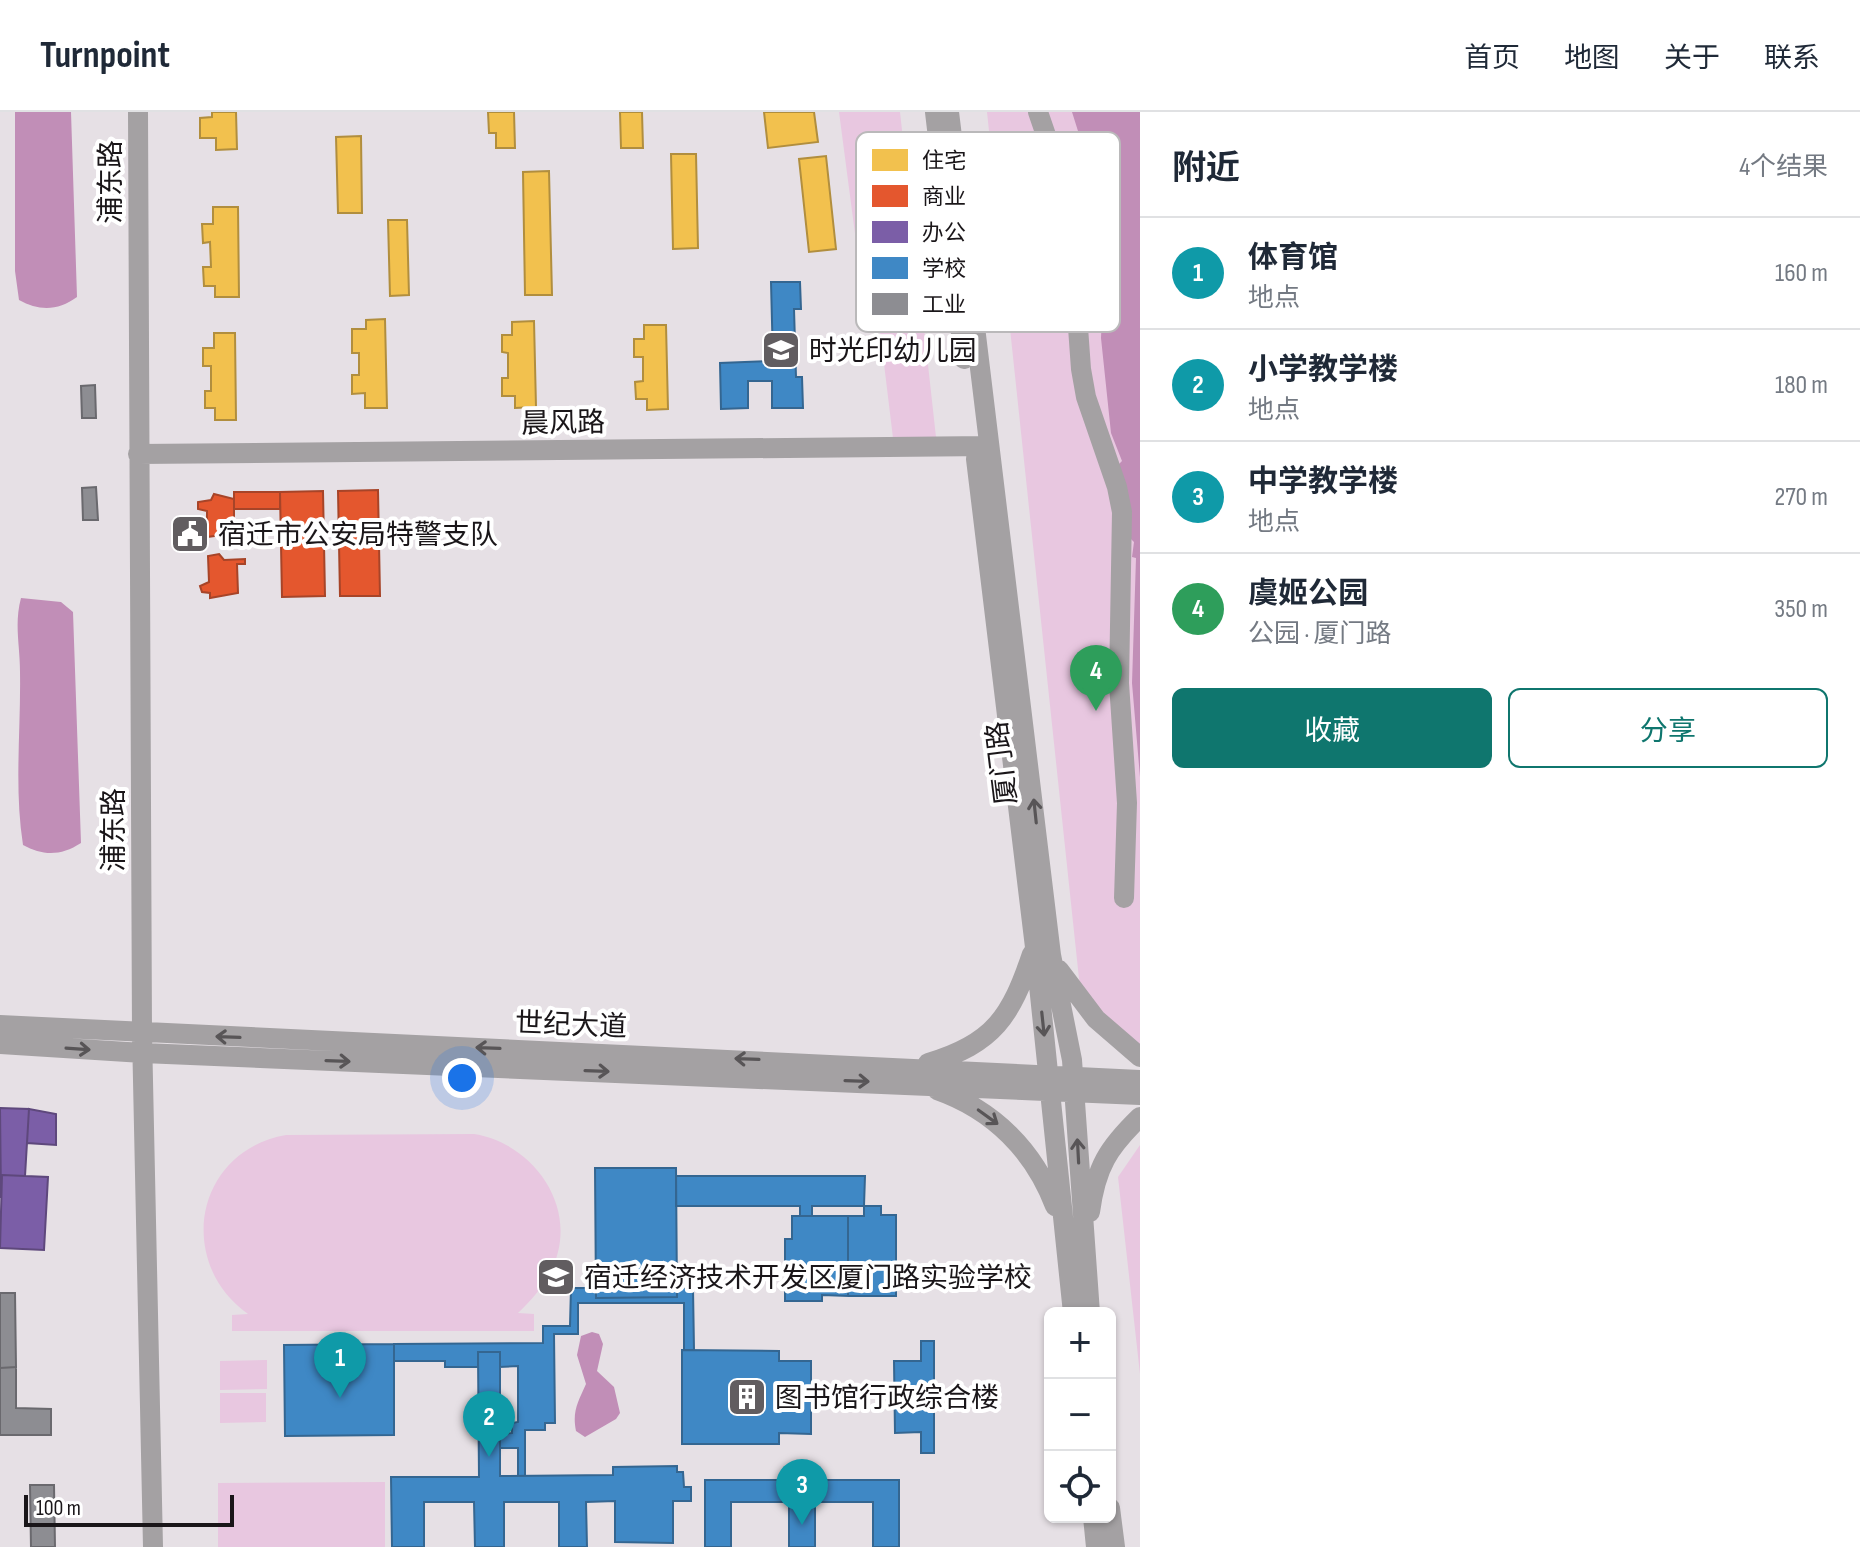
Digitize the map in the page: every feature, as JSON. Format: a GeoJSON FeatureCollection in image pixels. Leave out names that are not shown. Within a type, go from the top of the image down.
{"type":"FeatureCollection","features":[{"type":"Feature","properties":{"kind":"street","name":"浦东路"},"geometry":{"type":"LineString","coordinates":[[138,112],[142,1044],[153,1547]]}},
{"type":"Feature","properties":{"kind":"street","name":"厦门路"},"geometry":{"type":"LineString","coordinates":[[935,112],[938,132]]}},
{"type":"Feature","properties":{"kind":"street","name":"厦门路"},"geometry":{"type":"LineString","coordinates":[[949,112],[951,132]]}},
{"type":"Feature","properties":{"kind":"street"},"geometry":{"type":"LineString","coordinates":[[1038,112],[1045,132]]}},
{"type":"Feature","properties":{"kind":"street","name":"厦门路"},"geometry":{"type":"LineString","coordinates":[[965,332],[1043,951],[1050,1083],[1072,1307]]}},
{"type":"Feature","properties":{"kind":"street","name":"厦门路"},"geometry":{"type":"LineString","coordinates":[[970,332],[981,446]]}},
{"type":"Feature","properties":{"kind":"street"},"geometry":{"type":"LineString","coordinates":[[1078,332],[1086,397],[1117,487],[1122,512],[1119,683],[1127,803],[1124,898]]}},
{"type":"Feature","properties":{"kind":"street","name":"晨风路"},"geometry":{"type":"LineString","coordinates":[[138,454],[981,446]]}},
{"type":"Feature","properties":{"kind":"street","name":"厦门路"},"geometry":{"type":"LineString","coordinates":[[1043,951],[1073,1084],[1089,1307]]}},
{"type":"Feature","properties":{"kind":"street"},"geometry":{"type":"LineString","coordinates":[[918,1075],[967,1049],[994,1029],[1008,1015],[1043,951],[1067,986],[1096,1019],[1140,1057]]}},
{"type":"Feature","properties":{"kind":"street","name":"世纪大道"},"geometry":{"type":"LineString","coordinates":[[0,1025],[142,1044]]}},
{"type":"Feature","properties":{"kind":"street","name":"世纪大道"},"geometry":{"type":"LineString","coordinates":[[0,1044],[142,1044],[1073,1084],[1140,1080]]}},
{"type":"Feature","properties":{"kind":"street"},"geometry":{"type":"LineString","coordinates":[[918,1075],[992,1119],[1030,1155],[1047,1185],[1066,1236]]}},
{"type":"Feature","properties":{"kind":"street","name":"世纪大道"},"geometry":{"type":"LineString","coordinates":[[1073,1084],[1140,1095]]}},
{"type":"Feature","properties":{"kind":"street"},"geometry":{"type":"LineString","coordinates":[[1084,1251],[1098,1168],[1121,1136],[1140,1117]]}},
{"type":"Feature","properties":{"kind":"street"},"geometry":{"type":"LineString","coordinates":[[1094,1523],[1096,1547]]}},
{"type":"Feature","properties":{"kind":"street"},"geometry":{"type":"LineString","coordinates":[[1112,1523],[1115,1547]]}},
{"type":"Feature","properties":{"kind":"shaded area"},"geometry":{"type":"Polygon","coordinates":[[[15,112],[71,112],[77,297],[56,307],[41,308],[19,300],[15,271],[15,112]]]}},
{"type":"Feature","properties":{"kind":"shaded area"},"geometry":{"type":"Polygon","coordinates":[[[839,112],[900,112],[902,132],[856,132],[856,241],[839,112]]]}},
{"type":"Feature","properties":{"kind":"shaded area"},"geometry":{"type":"Polygon","coordinates":[[[987,112],[1140,112],[1140,1045],[1105,1020],[1080,988],[1010,332],[1120,332],[1120,132],[989,132],[987,112]]]}},
{"type":"Feature","properties":{"kind":"shaded area"},"geometry":{"type":"Polygon","coordinates":[[[1072,112],[1140,112],[1140,777],[1132,683],[1136,558],[1132,557],[1134,542],[1128,536],[1116,467],[1122,461],[1111,433],[1101,338],[1101,332],[1120,332],[1120,132],[1078,132],[1072,112]]]}},
{"type":"Feature","properties":{"kind":"shaded area"},"geometry":{"type":"Polygon","coordinates":[[[880,332],[924,332],[936,437],[893,438],[880,332]]]}},
{"type":"Feature","properties":{"kind":"shaded area"},"geometry":{"type":"Polygon","coordinates":[[[21,598],[61,602],[73,612],[81,843],[59,852],[45,853],[23,845],[18,780],[18,626],[21,598]]]}},
{"type":"Feature","properties":{"kind":"shaded area"},"geometry":{"type":"Polygon","coordinates":[[[474,1134],[493,1139],[528,1160],[552,1192],[558,1211],[561,1231],[552,1269],[518,1313],[534,1314],[534,1331],[232,1331],[232,1315],[248,1314],[225,1292],[210,1266],[204,1239],[206,1211],[215,1185],[231,1162],[255,1145],[286,1135],[474,1134]]]}},
{"type":"Feature","properties":{"kind":"shaded area"},"geometry":{"type":"Polygon","coordinates":[[[1140,1145],[1140,1374],[1118,1177],[1140,1145]]]}},
{"type":"Feature","properties":{"kind":"shaded area"},"geometry":{"type":"Polygon","coordinates":[[[592,1332],[599,1334],[603,1344],[597,1371],[614,1387],[620,1413],[616,1419],[585,1437],[576,1431],[575,1424],[576,1407],[586,1384],[577,1355],[581,1336],[592,1332]]]}},
{"type":"Feature","properties":{"kind":"shaded area"},"geometry":{"type":"Polygon","coordinates":[[[267,1360],[267,1389],[220,1390],[220,1361],[267,1360]]]}},
{"type":"Feature","properties":{"kind":"shaded area"},"geometry":{"type":"Polygon","coordinates":[[[220,1393],[266,1393],[266,1422],[220,1423],[220,1393]]]}},
{"type":"Feature","properties":{"kind":"shaded area"},"geometry":{"type":"Polygon","coordinates":[[[385,1482],[385,1547],[218,1547],[218,1483],[385,1482]]]}},
{"type":"Feature","properties":{"kind":"building: 住宅"},"geometry":{"type":"Polygon","coordinates":[[[212,112],[236,112],[237,149],[216,150],[216,138],[200,138],[200,118],[212,117],[212,112]]]}},
{"type":"Feature","properties":{"kind":"building: 住宅"},"geometry":{"type":"Polygon","coordinates":[[[488,112],[514,112],[515,148],[496,148],[496,133],[489,133],[488,112]]]}},
{"type":"Feature","properties":{"kind":"building: 住宅"},"geometry":{"type":"Polygon","coordinates":[[[620,112],[642,112],[643,148],[621,148],[620,112]]]}},
{"type":"Feature","properties":{"kind":"building: 住宅"},"geometry":{"type":"Polygon","coordinates":[[[764,112],[814,112],[818,142],[768,148],[764,112]]]}},
{"type":"Feature","properties":{"kind":"building: 住宅"},"geometry":{"type":"Polygon","coordinates":[[[361,136],[362,213],[338,213],[336,137],[361,136]]]}},
{"type":"Feature","properties":{"kind":"building: 住宅"},"geometry":{"type":"Polygon","coordinates":[[[671,154],[696,154],[698,248],[673,249],[671,154]]]}},
{"type":"Feature","properties":{"kind":"building: 住宅"},"geometry":{"type":"Polygon","coordinates":[[[826,156],[836,249],[809,252],[799,159],[826,156]]]}},
{"type":"Feature","properties":{"kind":"building: 住宅"},"geometry":{"type":"Polygon","coordinates":[[[549,171],[552,295],[525,295],[523,172],[549,171]]]}},
{"type":"Feature","properties":{"kind":"building: 住宅"},"geometry":{"type":"Polygon","coordinates":[[[213,207],[238,207],[239,297],[215,297],[215,286],[204,286],[203,267],[211,267],[210,242],[203,243],[202,224],[213,224],[213,207]]]}},
{"type":"Feature","properties":{"kind":"building: 住宅"},"geometry":{"type":"Polygon","coordinates":[[[388,220],[407,220],[409,295],[390,296],[388,220]]]}},
{"type":"Feature","properties":{"kind":"building: 住宅"},"geometry":{"type":"Polygon","coordinates":[[[385,319],[387,408],[365,408],[365,393],[352,394],[352,375],[359,375],[359,353],[352,353],[352,329],[366,329],[366,320],[385,319]]]}},
{"type":"Feature","properties":{"kind":"building: 住宅"},"geometry":{"type":"Polygon","coordinates":[[[534,321],[536,407],[515,408],[515,396],[502,396],[502,378],[508,378],[508,353],[502,352],[502,335],[512,335],[512,322],[534,321]]]}},
{"type":"Feature","properties":{"kind":"building: 住宅"},"geometry":{"type":"Polygon","coordinates":[[[644,325],[666,325],[668,409],[647,410],[647,399],[636,399],[635,382],[643,381],[643,357],[634,357],[634,339],[644,339],[644,325]]]}},
{"type":"Feature","properties":{"kind":"building: 住宅"},"geometry":{"type":"Polygon","coordinates":[[[214,333],[235,333],[236,420],[215,420],[215,408],[205,408],[205,391],[211,391],[211,366],[203,366],[203,348],[214,348],[214,333]]]}},
{"type":"Feature","properties":{"kind":"building: 商业"},"geometry":{"type":"Polygon","coordinates":[[[378,490],[380,596],[340,596],[338,491],[378,490]]]}},
{"type":"Feature","properties":{"kind":"building: 商业"},"geometry":{"type":"Polygon","coordinates":[[[323,491],[325,596],[282,597],[280,492],[323,491]]]}},
{"type":"Feature","properties":{"kind":"building: 商业"},"geometry":{"type":"Polygon","coordinates":[[[234,492],[280,492],[280,509],[234,509],[234,492]]]}},
{"type":"Feature","properties":{"kind":"building: 商业"},"geometry":{"type":"Polygon","coordinates":[[[214,494],[234,499],[234,526],[243,526],[243,532],[207,537],[207,511],[198,509],[198,502],[211,500],[214,494]]]}},
{"type":"Feature","properties":{"kind":"building: 商业"},"geometry":{"type":"Polygon","coordinates":[[[174,522],[183,522],[183,536],[174,536],[174,522]]]}},
{"type":"Feature","properties":{"kind":"building: 商业"},"geometry":{"type":"Polygon","coordinates":[[[219,554],[224,560],[245,559],[245,564],[237,564],[238,593],[210,598],[210,593],[202,592],[200,586],[209,582],[208,556],[219,554]]]}},
{"type":"Feature","properties":{"kind":"building: 办公"},"geometry":{"type":"Polygon","coordinates":[[[0,1108],[29,1109],[25,1176],[2,1175],[1,1198],[0,1108]]]}},
{"type":"Feature","properties":{"kind":"building: 办公"},"geometry":{"type":"Polygon","coordinates":[[[29,1109],[56,1114],[56,1145],[27,1143],[29,1109]]]}},
{"type":"Feature","properties":{"kind":"building: 办公"},"geometry":{"type":"Polygon","coordinates":[[[2,1175],[48,1177],[44,1250],[0,1248],[2,1175]]]}},
{"type":"Feature","properties":{"kind":"building: 学校"},"geometry":{"type":"Polygon","coordinates":[[[771,282],[800,282],[801,309],[794,309],[796,377],[802,377],[803,408],[772,408],[772,381],[748,381],[748,408],[721,409],[720,363],[773,361],[771,282]]]}},
{"type":"Feature","properties":{"kind":"building: 学校"},"geometry":{"type":"Polygon","coordinates":[[[595,1168],[676,1168],[677,1297],[596,1298],[595,1168]]]}},
{"type":"Feature","properties":{"kind":"building: 学校"},"geometry":{"type":"Polygon","coordinates":[[[676,1176],[865,1176],[864,1206],[812,1206],[812,1216],[800,1216],[800,1206],[676,1206],[676,1176]]]}},
{"type":"Feature","properties":{"kind":"building: 学校"},"geometry":{"type":"Polygon","coordinates":[[[864,1206],[881,1206],[881,1215],[896,1215],[896,1296],[848,1296],[848,1216],[864,1216],[864,1206]]]}},
{"type":"Feature","properties":{"kind":"building: 学校"},"geometry":{"type":"Polygon","coordinates":[[[792,1216],[848,1216],[848,1296],[822,1295],[822,1301],[785,1301],[785,1239],[792,1239],[792,1216]]]}},
{"type":"Feature","properties":{"kind":"building: 学校"},"geometry":{"type":"Polygon","coordinates":[[[571,1288],[596,1288],[596,1298],[677,1297],[677,1288],[693,1288],[694,1350],[684,1350],[684,1303],[578,1303],[578,1334],[554,1334],[555,1423],[545,1423],[545,1430],[525,1430],[525,1476],[518,1476],[518,1448],[500,1448],[500,1434],[512,1433],[512,1423],[518,1422],[518,1366],[500,1367],[500,1352],[478,1352],[478,1367],[445,1367],[445,1361],[394,1361],[394,1344],[543,1343],[543,1326],[570,1326],[571,1288]]]}},
{"type":"Feature","properties":{"kind":"building: 学校"},"geometry":{"type":"Polygon","coordinates":[[[921,1341],[934,1341],[934,1453],[921,1453],[921,1432],[895,1433],[894,1361],[921,1361],[921,1341]]]}},
{"type":"Feature","properties":{"kind":"building: 学校"},"geometry":{"type":"Polygon","coordinates":[[[394,1344],[394,1435],[285,1436],[284,1345],[394,1344]]]}},
{"type":"Feature","properties":{"kind":"building: 学校","name":"图书馆行政综合楼"},"geometry":{"type":"Polygon","coordinates":[[[682,1350],[779,1351],[779,1361],[811,1361],[811,1434],[779,1433],[779,1444],[682,1444],[682,1350]]]}},
{"type":"Feature","properties":{"kind":"building: 学校"},"geometry":{"type":"Polygon","coordinates":[[[478,1352],[500,1352],[500,1476],[613,1475],[613,1467],[677,1466],[677,1472],[683,1472],[684,1487],[691,1487],[691,1501],[673,1501],[673,1543],[615,1542],[615,1501],[586,1502],[587,1547],[559,1547],[559,1502],[504,1502],[504,1547],[475,1547],[474,1502],[424,1502],[424,1547],[392,1547],[391,1477],[479,1477],[478,1352]]]}},
{"type":"Feature","properties":{"kind":"building: 学校"},"geometry":{"type":"Polygon","coordinates":[[[705,1480],[899,1480],[899,1547],[873,1547],[873,1502],[815,1502],[815,1547],[789,1547],[789,1502],[731,1502],[731,1547],[705,1547],[705,1480]]]}},
{"type":"Feature","properties":{"kind":"building: 工业"},"geometry":{"type":"Polygon","coordinates":[[[95,385],[96,418],[82,418],[81,386],[95,385]]]}},
{"type":"Feature","properties":{"kind":"building: 工业"},"geometry":{"type":"Polygon","coordinates":[[[96,487],[98,520],[83,520],[82,488],[96,487]]]}},
{"type":"Feature","properties":{"kind":"building: 工业"},"geometry":{"type":"Polygon","coordinates":[[[0,1293],[15,1293],[16,1367],[0,1368],[0,1293]]]}},
{"type":"Feature","properties":{"kind":"building: 工业"},"geometry":{"type":"Polygon","coordinates":[[[16,1367],[16,1408],[51,1409],[51,1435],[0,1435],[0,1368],[16,1367]]]}},
{"type":"Feature","properties":{"kind":"building: 工业"},"geometry":{"type":"Polygon","coordinates":[[[30,1485],[54,1485],[55,1547],[31,1547],[30,1485]]]}},
{"type":"Feature","properties":{"kind":"place","name":"时光印幼儿园"},"geometry":{"type":"Point","coordinates":[781,350]}},
{"type":"Feature","properties":{"kind":"place","name":"宿迁市公安局特警支队"},"geometry":{"type":"Point","coordinates":[190,534]}},
{"type":"Feature","properties":{"kind":"place","name":"虞姬公园"},"geometry":{"type":"Point","coordinates":[1096,711]}},
{"type":"Feature","properties":{"kind":"place","name":"宿迁经济技术开发区厦门路实验学校"},"geometry":{"type":"Point","coordinates":[556,1277]}},
{"type":"Feature","properties":{"kind":"place","name":"图书馆行政综合楼"},"geometry":{"type":"Point","coordinates":[747,1397]}},
{"type":"Feature","properties":{"kind":"place","name":"体育馆"},"geometry":{"type":"Point","coordinates":[340,1398]}},
{"type":"Feature","properties":{"kind":"place","name":"小学教学楼"},"geometry":{"type":"Point","coordinates":[489,1457]}},
{"type":"Feature","properties":{"kind":"place","name":"中学教学楼"},"geometry":{"type":"Point","coordinates":[802,1525]}}]}
